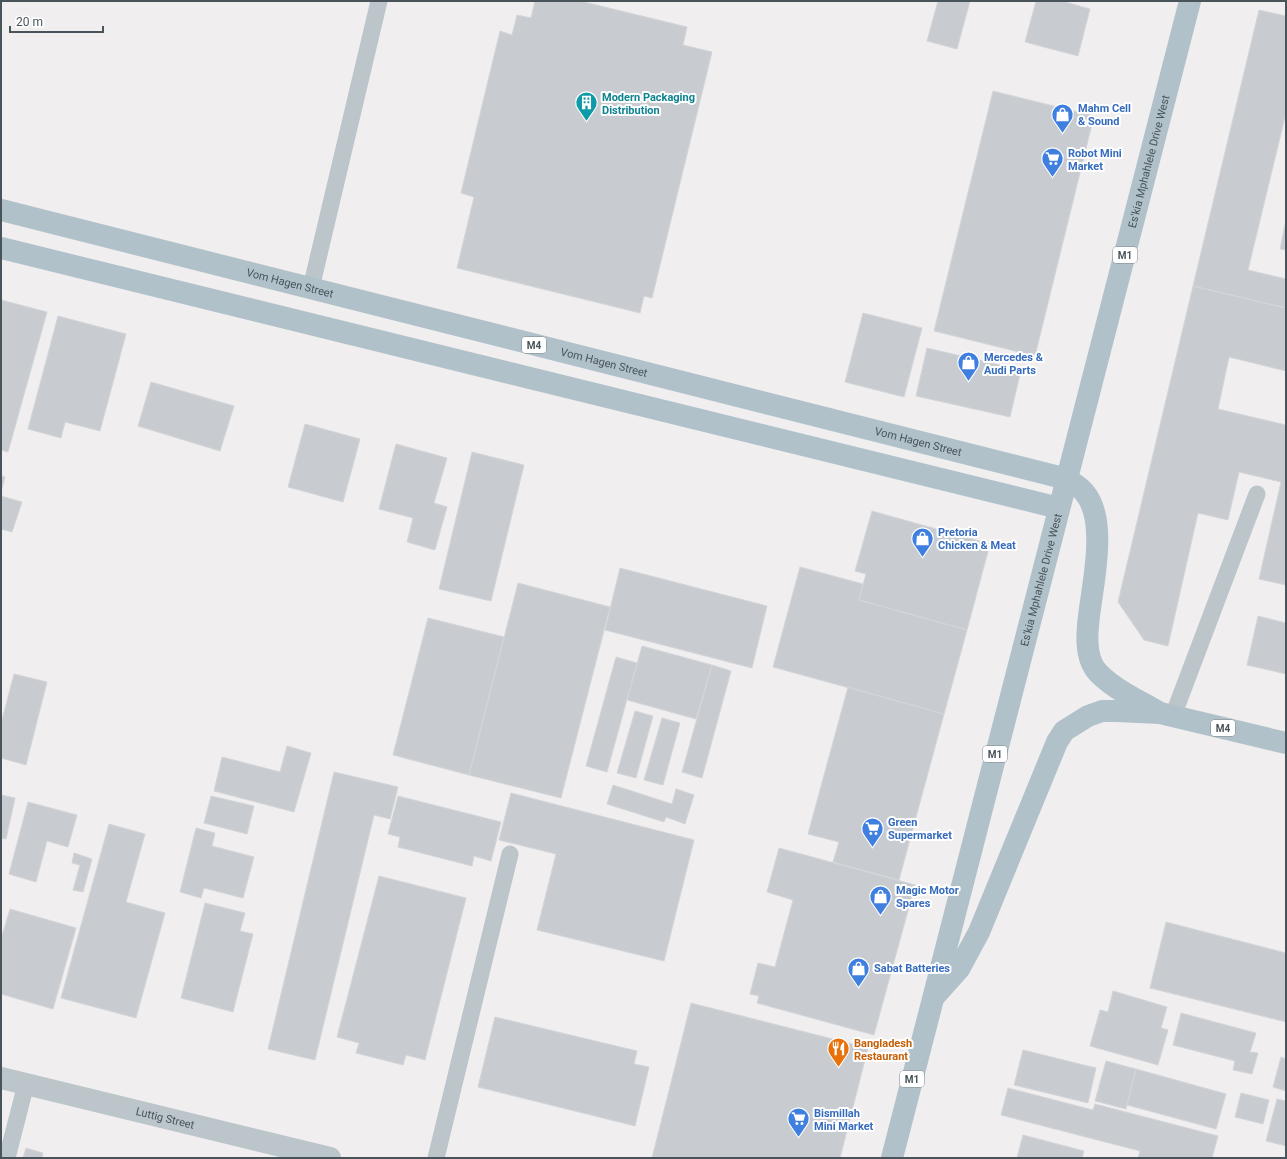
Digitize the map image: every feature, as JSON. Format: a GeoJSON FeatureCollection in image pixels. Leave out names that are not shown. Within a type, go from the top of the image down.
{"type":"FeatureCollection","features":[{"type":"Feature","properties":{"kind":"main road","name":"Es'kia Mphahlele Drive West"},"geometry":{"type":"LineString","coordinates":[[892,1158],[1190,1]]}},
{"type":"Feature","properties":{"kind":"main road","name":"Vom Hagen Street"},"geometry":{"type":"LineString","coordinates":[[1,210],[1067,479]]}},
{"type":"Feature","properties":{"kind":"main road"},"geometry":{"type":"LineString","coordinates":[[1,248],[1059,508]]}},
{"type":"Feature","properties":{"kind":"main road"},"geometry":{"type":"LineString","coordinates":[[1067,479],[1077,485],[1085,493],[1091,503],[1096,519],[1098,548],[1087,635],[1089,656],[1094,668],[1105,680],[1166,715]]}},
{"type":"Feature","properties":{"kind":"main road"},"geometry":{"type":"LineString","coordinates":[[932,999],[959,969],[979,932],[1057,742],[1064,731],[1088,716],[1102,711],[1166,715]]}},
{"type":"Feature","properties":{"kind":"main road","name":"M4"},"geometry":{"type":"LineString","coordinates":[[1166,715],[1286,743]]}},
{"type":"Feature","properties":{"kind":"street","name":"Luttig Street"},"geometry":{"type":"LineString","coordinates":[[1,1078],[330,1158]]}},
{"type":"Feature","properties":{"kind":"lane"},"geometry":{"type":"LineString","coordinates":[[311,288],[379,1]]}},
{"type":"Feature","properties":{"kind":"lane"},"geometry":{"type":"LineString","coordinates":[[1166,715],[1257,494]]}},
{"type":"Feature","properties":{"kind":"lane"},"geometry":{"type":"LineString","coordinates":[[436,1158],[510,854]]}},
{"type":"Feature","properties":{"kind":"lane"},"geometry":{"type":"LineString","coordinates":[[7,1158],[26,1084]]}},
{"type":"Feature","properties":{"kind":"building","name":"Modern Packaging Distribution"},"geometry":{"type":"Polygon","coordinates":[[[535,1],[580,1],[687,27],[683,45],[712,52],[652,298],[644,296],[640,313],[457,268],[474,197],[461,193],[500,31],[512,35],[517,15],[531,18],[535,1]]]}},
{"type":"Feature","properties":{"kind":"building"},"geometry":{"type":"Polygon","coordinates":[[[938,1],[970,1],[957,49],[927,41],[938,1]]]}},
{"type":"Feature","properties":{"kind":"building"},"geometry":{"type":"Polygon","coordinates":[[[1036,1],[1062,1],[1090,9],[1078,56],[1025,42],[1036,1]]]}},
{"type":"Feature","properties":{"kind":"building"},"geometry":{"type":"Polygon","coordinates":[[[1259,10],[1286,16],[1286,113],[1248,270],[1286,279],[1286,308],[1193,286],[1259,10]]]}},
{"type":"Feature","properties":{"kind":"building"},"geometry":{"type":"Polygon","coordinates":[[[993,91],[1094,116],[1035,356],[934,331],[993,91]]]}},
{"type":"Feature","properties":{"kind":"building"},"geometry":{"type":"Polygon","coordinates":[[[1286,220],[1286,250],[1280,249],[1286,220]]]}},
{"type":"Feature","properties":{"kind":"building"},"geometry":{"type":"Polygon","coordinates":[[[1193,286],[1286,308],[1286,371],[1229,357],[1218,409],[1286,425],[1286,585],[1259,579],[1281,482],[1239,472],[1228,520],[1198,513],[1168,646],[1144,640],[1118,602],[1193,286]]]}},
{"type":"Feature","properties":{"kind":"building"},"geometry":{"type":"Polygon","coordinates":[[[1,300],[47,312],[8,452],[1,450],[1,300]]]}},
{"type":"Feature","properties":{"kind":"building"},"geometry":{"type":"Polygon","coordinates":[[[863,313],[922,328],[904,397],[845,382],[863,313]]]}},
{"type":"Feature","properties":{"kind":"building"},"geometry":{"type":"Polygon","coordinates":[[[58,316],[126,334],[100,431],[65,422],[61,438],[28,429],[58,316]]]}},
{"type":"Feature","properties":{"kind":"building","name":"Mercedes & Audi Parts"},"geometry":{"type":"Polygon","coordinates":[[[927,348],[1021,370],[1010,417],[916,396],[927,348]]]}},
{"type":"Feature","properties":{"kind":"building"},"geometry":{"type":"Polygon","coordinates":[[[151,382],[234,406],[220,451],[138,426],[151,382]]]}},
{"type":"Feature","properties":{"kind":"building"},"geometry":{"type":"Polygon","coordinates":[[[305,424],[360,439],[343,502],[288,487],[305,424]]]}},
{"type":"Feature","properties":{"kind":"building"},"geometry":{"type":"Polygon","coordinates":[[[396,444],[447,458],[434,503],[447,507],[435,550],[407,542],[413,518],[379,509],[396,444]]]}},
{"type":"Feature","properties":{"kind":"building"},"geometry":{"type":"Polygon","coordinates":[[[472,452],[524,465],[491,601],[439,589],[472,452]]]}},
{"type":"Feature","properties":{"kind":"building"},"geometry":{"type":"Polygon","coordinates":[[[1,476],[5,477],[1,492],[1,476]]]}},
{"type":"Feature","properties":{"kind":"building"},"geometry":{"type":"Polygon","coordinates":[[[1,496],[22,502],[12,532],[1,529],[1,496]]]}},
{"type":"Feature","properties":{"kind":"building","name":"Pretoria Chicken & Meat"},"geometry":{"type":"Polygon","coordinates":[[[872,511],[990,544],[967,630],[859,600],[866,574],[855,571],[872,511]]]}},
{"type":"Feature","properties":{"kind":"building"},"geometry":{"type":"Polygon","coordinates":[[[800,567],[863,584],[859,600],[967,630],[944,714],[773,667],[800,567]]]}},
{"type":"Feature","properties":{"kind":"building"},"geometry":{"type":"Polygon","coordinates":[[[620,568],[767,606],[752,668],[605,630],[620,568]]]}},
{"type":"Feature","properties":{"kind":"building"},"geometry":{"type":"Polygon","coordinates":[[[518,583],[610,607],[561,798],[469,775],[518,583]]]}},
{"type":"Feature","properties":{"kind":"building"},"geometry":{"type":"Polygon","coordinates":[[[1258,616],[1286,623],[1286,674],[1247,665],[1258,616]]]}},
{"type":"Feature","properties":{"kind":"building"},"geometry":{"type":"Polygon","coordinates":[[[428,618],[504,637],[469,775],[393,755],[428,618]]]}},
{"type":"Feature","properties":{"kind":"building"},"geometry":{"type":"Polygon","coordinates":[[[642,646],[712,665],[696,719],[627,700],[642,646]]]}},
{"type":"Feature","properties":{"kind":"building"},"geometry":{"type":"Polygon","coordinates":[[[616,657],[637,663],[607,772],[586,766],[616,657]]]}},
{"type":"Feature","properties":{"kind":"building"},"geometry":{"type":"Polygon","coordinates":[[[712,665],[731,671],[702,778],[682,772],[712,665]]]}},
{"type":"Feature","properties":{"kind":"building"},"geometry":{"type":"Polygon","coordinates":[[[14,674],[47,682],[26,765],[1,758],[1,724],[14,674]]]}},
{"type":"Feature","properties":{"kind":"building"},"geometry":{"type":"Polygon","coordinates":[[[848,687],[944,714],[899,880],[833,862],[839,842],[808,834],[848,687]]]}},
{"type":"Feature","properties":{"kind":"building"},"geometry":{"type":"Polygon","coordinates":[[[635,711],[653,716],[636,778],[617,773],[635,711]]]}},
{"type":"Feature","properties":{"kind":"building"},"geometry":{"type":"Polygon","coordinates":[[[662,718],[680,723],[663,785],[644,780],[662,718]]]}},
{"type":"Feature","properties":{"kind":"building"},"geometry":{"type":"Polygon","coordinates":[[[287,746],[311,753],[294,812],[214,791],[222,757],[280,772],[287,746]]]}},
{"type":"Feature","properties":{"kind":"building"},"geometry":{"type":"Polygon","coordinates":[[[334,772],[398,787],[390,819],[374,815],[315,1060],[268,1049],[334,772]]]}},
{"type":"Feature","properties":{"kind":"building"},"geometry":{"type":"Polygon","coordinates":[[[613,785],[672,804],[676,789],[694,795],[685,824],[666,817],[664,822],[607,804],[613,785]]]}},
{"type":"Feature","properties":{"kind":"building"},"geometry":{"type":"Polygon","coordinates":[[[511,793],[694,840],[664,961],[537,930],[556,854],[499,840],[511,793]]]}},
{"type":"Feature","properties":{"kind":"building"},"geometry":{"type":"Polygon","coordinates":[[[1,795],[15,798],[6,839],[1,838],[1,795]]]}},
{"type":"Feature","properties":{"kind":"building"},"geometry":{"type":"Polygon","coordinates":[[[211,796],[254,806],[247,834],[204,823],[211,796]]]}},
{"type":"Feature","properties":{"kind":"building"},"geometry":{"type":"Polygon","coordinates":[[[398,796],[501,822],[491,861],[474,856],[472,866],[398,847],[400,837],[388,834],[398,796]]]}},
{"type":"Feature","properties":{"kind":"building"},"geometry":{"type":"Polygon","coordinates":[[[28,802],[77,815],[68,847],[47,841],[36,882],[9,874],[28,802]]]}},
{"type":"Feature","properties":{"kind":"building"},"geometry":{"type":"Polygon","coordinates":[[[109,824],[145,834],[126,902],[165,913],[136,1018],[61,998],[109,824]]]}},
{"type":"Feature","properties":{"kind":"building"},"geometry":{"type":"Polygon","coordinates":[[[196,828],[215,833],[212,846],[254,857],[243,898],[204,888],[201,898],[180,892],[196,828]]]}},
{"type":"Feature","properties":{"kind":"building"},"geometry":{"type":"Polygon","coordinates":[[[779,848],[915,885],[874,1035],[757,1003],[759,996],[750,994],[758,963],[775,967],[793,900],[767,892],[779,848]]]}},
{"type":"Feature","properties":{"kind":"building"},"geometry":{"type":"Polygon","coordinates":[[[74,853],[92,859],[83,892],[73,890],[80,865],[72,863],[74,853]]]}},
{"type":"Feature","properties":{"kind":"building"},"geometry":{"type":"Polygon","coordinates":[[[379,876],[466,898],[425,1060],[406,1055],[403,1065],[356,1053],[359,1043],[337,1037],[379,876]]]}},
{"type":"Feature","properties":{"kind":"building"},"geometry":{"type":"Polygon","coordinates":[[[205,903],[245,913],[240,931],[253,934],[233,1012],[181,998],[205,903]]]}},
{"type":"Feature","properties":{"kind":"building"},"geometry":{"type":"Polygon","coordinates":[[[10,909],[76,928],[53,1009],[1,994],[1,939],[10,909]]]}},
{"type":"Feature","properties":{"kind":"building"},"geometry":{"type":"Polygon","coordinates":[[[1166,922],[1286,953],[1286,1022],[1150,988],[1166,922]]]}},
{"type":"Feature","properties":{"kind":"building"},"geometry":{"type":"Polygon","coordinates":[[[1113,991],[1167,1007],[1161,1028],[1168,1030],[1158,1065],[1090,1046],[1100,1010],[1108,1012],[1113,991]]]}},
{"type":"Feature","properties":{"kind":"building"},"geometry":{"type":"Polygon","coordinates":[[[691,1003],[868,1048],[840,1158],[652,1158],[691,1003]]]}},
{"type":"Feature","properties":{"kind":"building"},"geometry":{"type":"Polygon","coordinates":[[[1181,1013],[1256,1033],[1250,1052],[1258,1053],[1252,1074],[1233,1070],[1235,1061],[1173,1045],[1181,1013]]]}},
{"type":"Feature","properties":{"kind":"building"},"geometry":{"type":"Polygon","coordinates":[[[495,1017],[637,1051],[634,1064],[649,1067],[635,1126],[478,1087],[495,1017]]]}},
{"type":"Feature","properties":{"kind":"building"},"geometry":{"type":"Polygon","coordinates":[[[1023,1050],[1096,1068],[1088,1103],[1014,1085],[1023,1050]]]}},
{"type":"Feature","properties":{"kind":"building"},"geometry":{"type":"Polygon","coordinates":[[[1281,1057],[1286,1059],[1286,1091],[1273,1087],[1281,1057]]]}},
{"type":"Feature","properties":{"kind":"building"},"geometry":{"type":"Polygon","coordinates":[[[1106,1061],[1136,1069],[1126,1109],[1095,1101],[1106,1061]]]}},
{"type":"Feature","properties":{"kind":"building"},"geometry":{"type":"Polygon","coordinates":[[[1136,1069],[1226,1094],[1216,1129],[1127,1105],[1136,1069]]]}},
{"type":"Feature","properties":{"kind":"building"},"geometry":{"type":"Polygon","coordinates":[[[1008,1088],[1093,1110],[1095,1104],[1218,1136],[1212,1158],[1138,1158],[1140,1151],[1001,1115],[1008,1088]]]}},
{"type":"Feature","properties":{"kind":"building"},"geometry":{"type":"Polygon","coordinates":[[[1241,1093],[1269,1100],[1263,1124],[1235,1117],[1241,1093]]]}},
{"type":"Feature","properties":{"kind":"building"},"geometry":{"type":"Polygon","coordinates":[[[1277,1099],[1286,1101],[1286,1146],[1266,1141],[1277,1099]]]}},
{"type":"Feature","properties":{"kind":"building"},"geometry":{"type":"Polygon","coordinates":[[[1023,1135],[1084,1151],[1082,1158],[1017,1158],[1023,1135]]]}},
{"type":"Feature","properties":{"kind":"building"},"geometry":{"type":"Polygon","coordinates":[[[26,1148],[43,1153],[42,1158],[23,1158],[26,1148]]]}},
{"type":"Feature","properties":{"kind":"place","name":"Modern Packaging Distribution"},"geometry":{"type":"Point","coordinates":[586,122]}},
{"type":"Feature","properties":{"kind":"place","name":"Mahm Cell & Sound"},"geometry":{"type":"Point","coordinates":[1063,134]}},
{"type":"Feature","properties":{"kind":"place","name":"Robot Mini Market"},"geometry":{"type":"Point","coordinates":[1053,178]}},
{"type":"Feature","properties":{"kind":"place","name":"Mercedes & Audi Parts"},"geometry":{"type":"Point","coordinates":[968,382]}},
{"type":"Feature","properties":{"kind":"place","name":"Pretoria Chicken & Meat"},"geometry":{"type":"Point","coordinates":[923,558]}},
{"type":"Feature","properties":{"kind":"place","name":"Green Supermarket"},"geometry":{"type":"Point","coordinates":[873,848]}},
{"type":"Feature","properties":{"kind":"place","name":"Magic Motor Spares"},"geometry":{"type":"Point","coordinates":[880,916]}},
{"type":"Feature","properties":{"kind":"place","name":"Sabat Batteries"},"geometry":{"type":"Point","coordinates":[859,988]}},
{"type":"Feature","properties":{"kind":"place","name":"Bangladesh Restaurant"},"geometry":{"type":"Point","coordinates":[838,1068]}},
{"type":"Feature","properties":{"kind":"place","name":"Bismillah Mini Market"},"geometry":{"type":"Point","coordinates":[799,1138]}}]}
